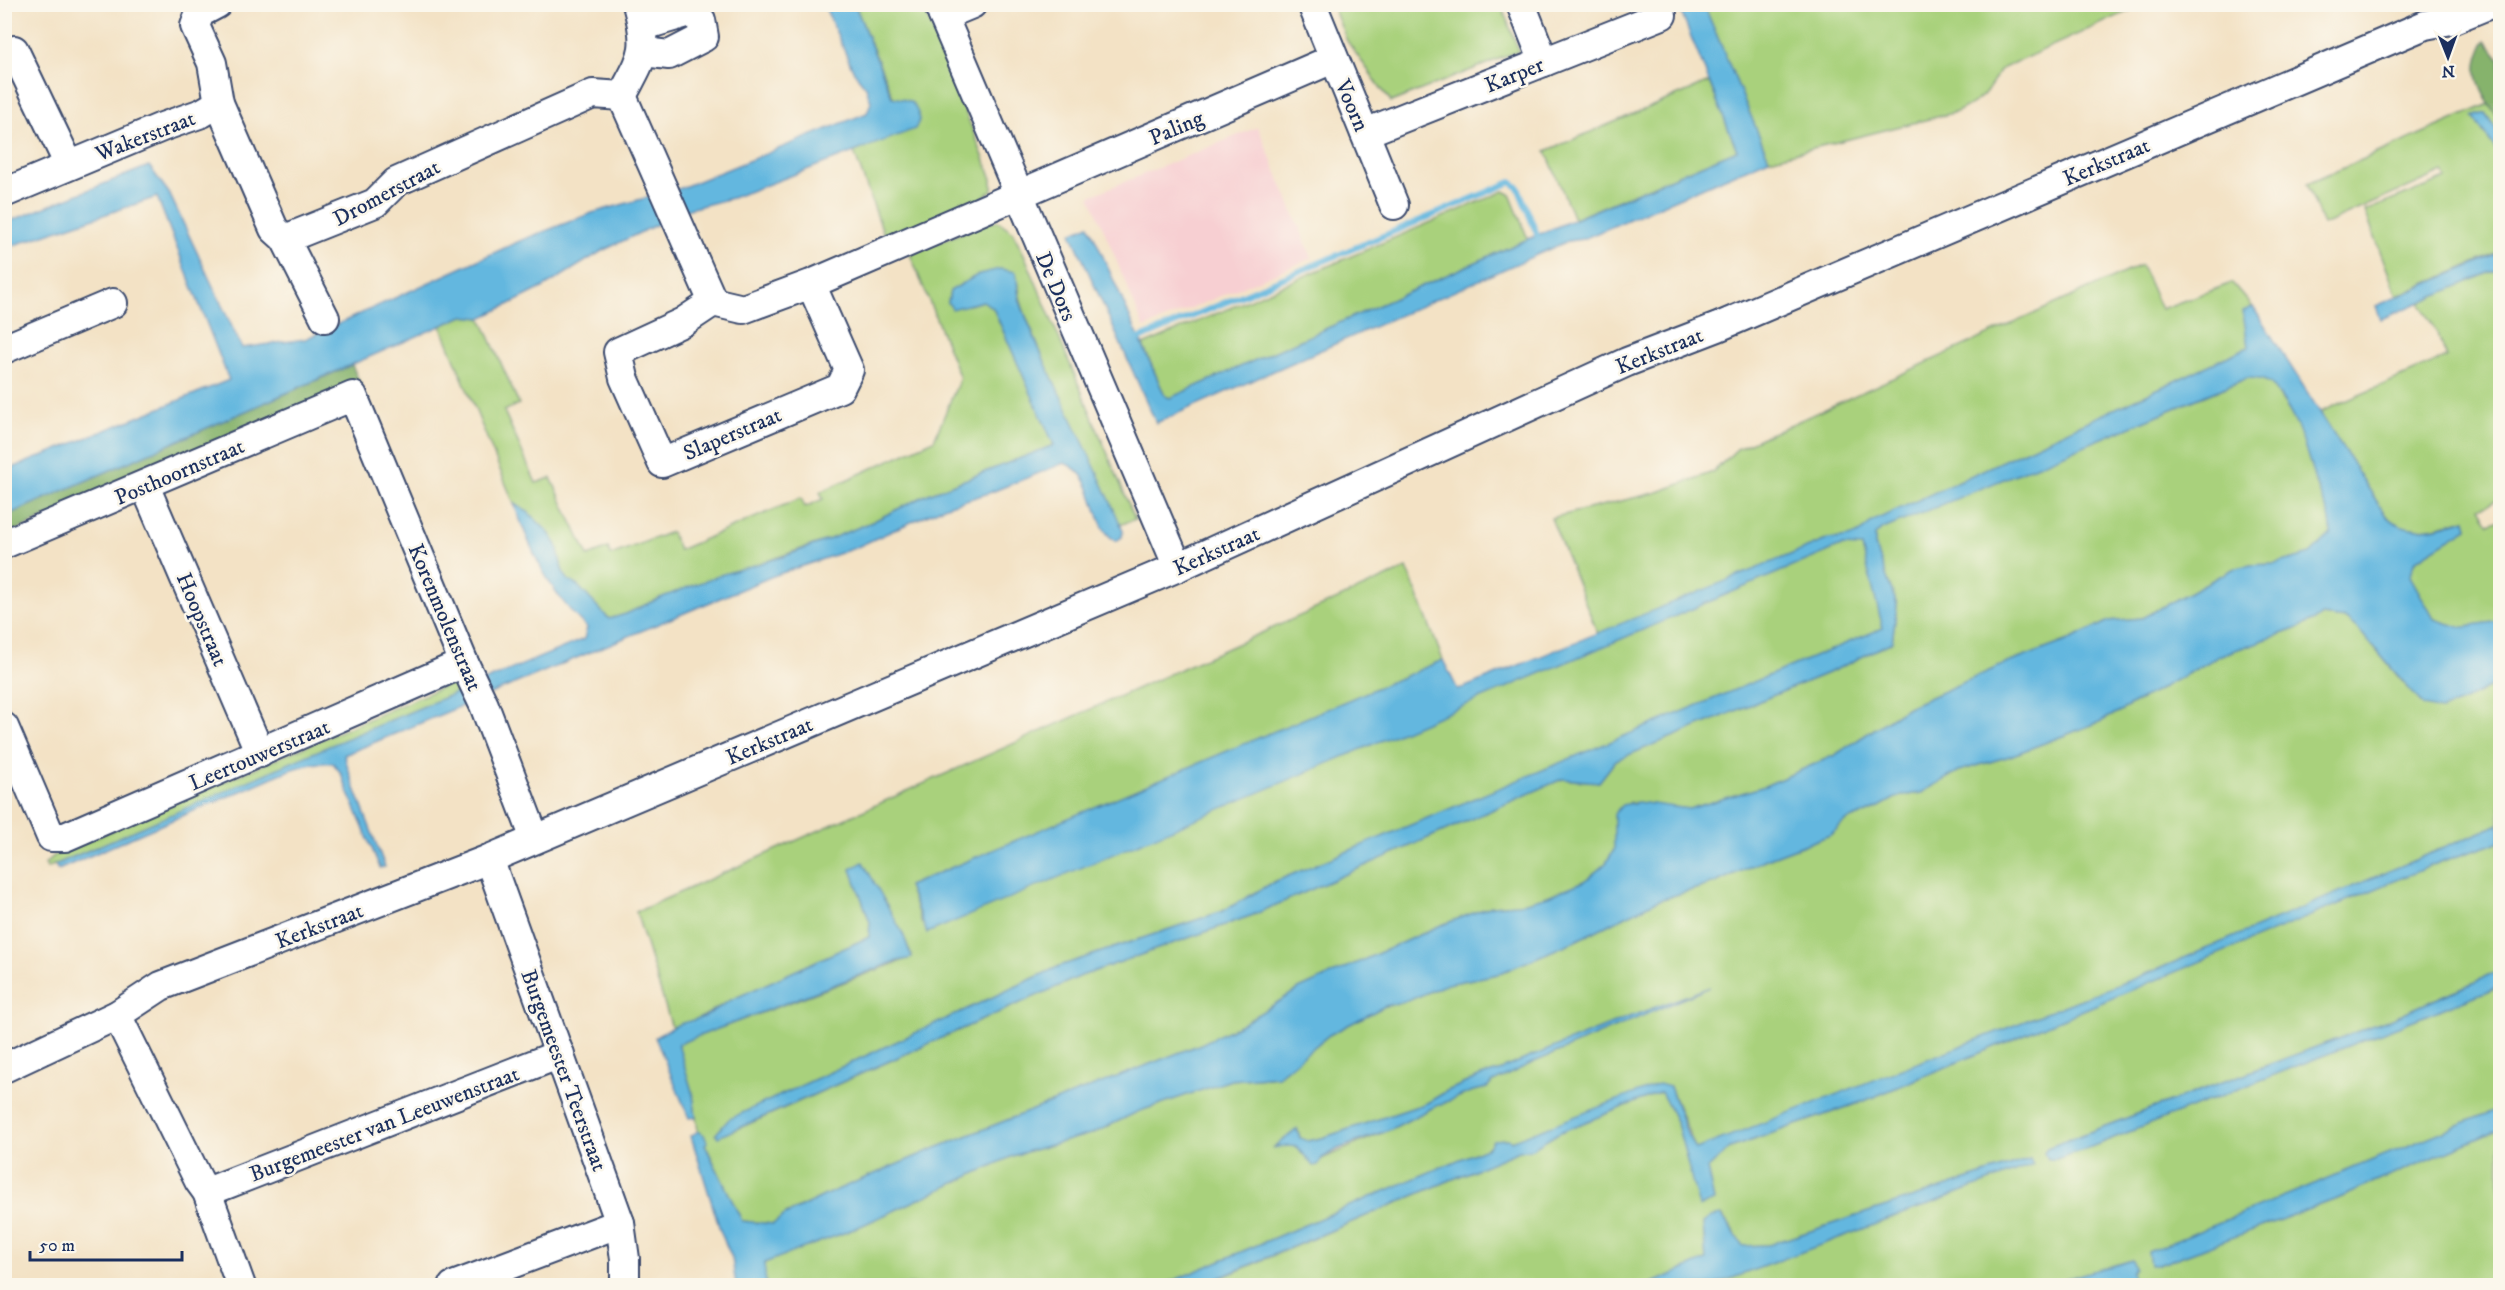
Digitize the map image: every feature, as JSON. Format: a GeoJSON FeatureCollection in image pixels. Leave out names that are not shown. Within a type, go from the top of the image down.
{"type":"FeatureCollection","features":[{"type":"Feature","properties":{"kind":"street"},"geometry":{"type":"LineString","coordinates":[[217,4],[200,13],[195,26],[212,63],[219,103],[274,229],[285,239],[325,318]]}},
{"type":"Feature","properties":{"kind":"street"},"geometry":{"type":"LineString","coordinates":[[941,10],[972,4]]}},
{"type":"Feature","properties":{"kind":"street","name":"Voorn"},"geometry":{"type":"LineString","coordinates":[[1312,4],[1394,205]]}},
{"type":"Feature","properties":{"kind":"street"},"geometry":{"type":"LineString","coordinates":[[1521,4],[1544,62]]}},
{"type":"Feature","properties":{"kind":"street","name":"Kerkstraat"},"geometry":{"type":"LineString","coordinates":[[2425,25],[2450,4]]}},
{"type":"Feature","properties":{"kind":"street","name":"Kerkstraat"},"geometry":{"type":"LineString","coordinates":[[4,1068],[117,1015],[161,986],[489,859],[1178,567],[1627,362],[1718,327],[2425,25],[2451,20],[2490,4]]}},
{"type":"Feature","properties":{"kind":"street","name":"De Dors"},"geometry":{"type":"LineString","coordinates":[[941,10],[1178,567]]}},
{"type":"Feature","properties":{"kind":"street","name":"Karper"},"geometry":{"type":"LineString","coordinates":[[1365,133],[1662,15]]}},
{"type":"Feature","properties":{"kind":"street"},"geometry":{"type":"LineString","coordinates":[[701,20],[704,37],[669,55],[641,28],[622,96],[713,302],[743,309],[812,284],[1018,194]]}},
{"type":"Feature","properties":{"kind":"street","name":"Wakerstraat"},"geometry":{"type":"LineString","coordinates":[[4,54],[14,50],[69,165]]}},
{"type":"Feature","properties":{"kind":"street","name":"Paling"},"geometry":{"type":"LineString","coordinates":[[1018,194],[1333,59]]}},
{"type":"Feature","properties":{"kind":"street","name":"Dromerstraat"},"geometry":{"type":"LineString","coordinates":[[285,239],[375,203],[396,182],[593,94],[622,96]]}},
{"type":"Feature","properties":{"kind":"street","name":"Wakerstraat"},"geometry":{"type":"LineString","coordinates":[[4,192],[202,113],[219,103]]}},
{"type":"Feature","properties":{"kind":"street","name":"Slaperstraat"},"geometry":{"type":"LineString","coordinates":[[713,302],[683,322],[618,352],[624,378],[662,463],[840,388],[849,370],[812,284]]}},
{"type":"Feature","properties":{"kind":"street"},"geometry":{"type":"LineString","coordinates":[[4,349],[113,303]]}},
{"type":"Feature","properties":{"kind":"street","name":"Posthoornstraat"},"geometry":{"type":"LineString","coordinates":[[4,544],[353,396]]}},
{"type":"Feature","properties":{"kind":"street","name":"Korenmolenstraat"},"geometry":{"type":"LineString","coordinates":[[353,396],[474,683],[535,839]]}},
{"type":"Feature","properties":{"kind":"street","name":"Hoopstraat"},"geometry":{"type":"LineString","coordinates":[[145,486],[260,753]]}},
{"type":"Feature","properties":{"kind":"street","name":"Leertouwerstraat"},"geometry":{"type":"LineString","coordinates":[[4,727],[51,837],[65,837],[260,753],[474,683]]}},
{"type":"Feature","properties":{"kind":"street","name":"Burgemeester Teerstraat"},"geometry":{"type":"LineString","coordinates":[[489,859],[620,1223],[626,1286]]}},
{"type":"Feature","properties":{"kind":"street"},"geometry":{"type":"LineString","coordinates":[[117,1015],[199,1181],[207,1192],[241,1286]]}},
{"type":"Feature","properties":{"kind":"street","name":"Burgemeester van Leeuwenstraat"},"geometry":{"type":"LineString","coordinates":[[207,1192],[560,1054]]}},
{"type":"Feature","properties":{"kind":"street"},"geometry":{"type":"LineString","coordinates":[[453,1286],[620,1223]]}},
{"type":"Feature","properties":{"kind":"shaded area"},"geometry":{"type":"Polygon","coordinates":[[[1258,127],[1312,258],[1144,328],[1090,196],[1258,127]]]}},
{"type":"Feature","properties":{"kind":"green space"},"geometry":{"type":"Polygon","coordinates":[[[855,5],[923,5],[992,179],[992,190],[973,205],[886,240],[854,152],[879,142],[893,97],[855,5]]]}},
{"type":"Feature","properties":{"kind":"green space"},"geometry":{"type":"Polygon","coordinates":[[[1332,5],[1501,5],[1519,51],[1391,102],[1347,41],[1332,5]]]}},
{"type":"Feature","properties":{"kind":"green space"},"geometry":{"type":"Polygon","coordinates":[[[1704,5],[2142,5],[1999,70],[1983,96],[1957,112],[1769,159],[1704,5]]]}},
{"type":"Feature","properties":{"kind":"green space"},"geometry":{"type":"Polygon","coordinates":[[[2486,41],[2500,59],[2500,120],[2482,92],[2477,73],[2480,52],[2486,41]]]}},
{"type":"Feature","properties":{"kind":"green space"},"geometry":{"type":"Polygon","coordinates":[[[1709,82],[1737,150],[1574,219],[1546,151],[1709,82]]]}},
{"type":"Feature","properties":{"kind":"green space"},"geometry":{"type":"Polygon","coordinates":[[[2489,104],[2500,120],[2500,135],[2485,113],[2473,117],[2500,155],[2500,252],[2397,296],[2365,211],[2446,179],[2443,172],[2323,225],[2307,184],[2489,104]]]}},
{"type":"Feature","properties":{"kind":"green space"},"geometry":{"type":"Polygon","coordinates":[[[1504,191],[1510,194],[1528,239],[1170,398],[1165,396],[1143,345],[1504,191]]]}},
{"type":"Feature","properties":{"kind":"green space"},"geometry":{"type":"Polygon","coordinates":[[[998,221],[1012,231],[1024,254],[1135,519],[1120,525],[1046,364],[1023,306],[1019,284],[979,274],[950,291],[948,302],[970,305],[983,301],[993,308],[1054,445],[926,495],[872,522],[830,539],[660,598],[626,614],[609,619],[578,586],[568,580],[562,570],[557,545],[548,532],[528,512],[514,504],[441,326],[463,316],[481,318],[519,404],[504,411],[536,483],[551,478],[588,556],[608,548],[611,555],[671,532],[679,550],[801,498],[805,507],[823,499],[820,492],[934,440],[960,378],[910,254],[988,222],[998,221]]]}},
{"type":"Feature","properties":{"kind":"green space"},"geometry":{"type":"Polygon","coordinates":[[[2141,265],[2161,309],[2232,283],[2253,307],[2244,311],[2248,347],[1873,521],[1853,536],[1829,539],[1598,634],[1551,518],[1658,492],[1713,472],[1737,449],[2141,265]]]}},
{"type":"Feature","properties":{"kind":"green space"},"geometry":{"type":"Polygon","coordinates":[[[2500,268],[2500,499],[2480,508],[2489,524],[2500,520],[2500,621],[2459,627],[2434,619],[2410,576],[2416,560],[2468,528],[2466,519],[2435,527],[2415,529],[2395,523],[2386,516],[2320,412],[2447,357],[2420,302],[2500,268]]]}},
{"type":"Feature","properties":{"kind":"green space"},"geometry":{"type":"Polygon","coordinates":[[[352,365],[361,385],[5,535],[5,516],[352,365]]]}},
{"type":"Feature","properties":{"kind":"green space"},"geometry":{"type":"Polygon","coordinates":[[[2248,378],[2258,378],[2271,383],[2299,425],[2319,492],[2329,510],[2332,523],[2331,534],[2311,554],[2276,564],[2251,565],[2233,569],[2142,618],[2109,621],[2072,639],[2005,664],[1908,707],[1835,755],[1765,786],[1689,809],[1630,802],[1614,823],[1616,841],[1614,850],[1606,863],[1585,881],[1548,896],[1519,904],[1492,906],[1439,926],[1299,989],[1244,1023],[1201,1044],[936,1148],[832,1192],[786,1214],[773,1224],[742,1221],[705,1144],[704,1135],[698,1131],[693,1095],[677,1044],[912,957],[903,934],[863,863],[851,869],[870,922],[869,937],[729,1001],[702,1017],[672,1028],[636,912],[1407,568],[1443,660],[908,886],[922,924],[1841,546],[1862,546],[1884,628],[1274,882],[1223,911],[1060,966],[729,1119],[716,1134],[733,1131],[1081,976],[1253,915],[1562,779],[1599,782],[1616,760],[1835,670],[1892,642],[1897,605],[1875,545],[1875,536],[1881,529],[2248,378]]]}},
{"type":"Feature","properties":{"kind":"green space"},"geometry":{"type":"Polygon","coordinates":[[[2322,616],[2346,619],[2359,630],[2407,687],[2466,700],[2500,681],[2500,824],[2156,970],[1696,1150],[1670,1087],[1511,1141],[1508,1139],[1493,1140],[1489,1147],[1163,1285],[766,1285],[763,1264],[854,1229],[1015,1155],[1094,1133],[1137,1112],[1231,1080],[1278,1076],[1329,1035],[1385,1006],[1410,1000],[1447,984],[1498,974],[1575,941],[1659,900],[1715,883],[1764,860],[1830,835],[1847,820],[1872,811],[1899,796],[1921,793],[1959,771],[2010,756],[2102,721],[2221,655],[2298,628],[2322,616]],[[1695,993],[1629,1017],[1502,1070],[1481,1076],[1427,1103],[1308,1141],[1300,1138],[1298,1130],[1274,1147],[1294,1146],[1302,1153],[1322,1159],[1391,1129],[1436,1106],[1473,1091],[1487,1088],[1493,1082],[1695,993]]]}},
{"type":"Feature","properties":{"kind":"green space"},"geometry":{"type":"Polygon","coordinates":[[[456,681],[468,688],[47,868],[45,864],[55,855],[456,681]]]}},
{"type":"Feature","properties":{"kind":"green space"},"geometry":{"type":"Polygon","coordinates":[[[2500,842],[2500,971],[2388,1020],[2047,1148],[2044,1152],[2056,1159],[2083,1150],[2500,986],[2500,1108],[2148,1252],[2158,1265],[2334,1200],[2500,1129],[2500,1285],[2135,1285],[2130,1272],[2132,1260],[2082,1274],[2054,1285],[1714,1285],[2032,1165],[2030,1159],[1768,1245],[1743,1246],[1722,1215],[1703,1223],[1706,1260],[1648,1285],[1202,1286],[1519,1151],[1532,1149],[1560,1132],[1661,1092],[1677,1123],[1681,1138],[1714,1200],[1707,1169],[1730,1148],[1864,1101],[2440,862],[2500,842]]]}},
{"type":"Feature","properties":{"kind":"water"},"geometry":{"type":"Polygon","coordinates":[[[824,5],[855,5],[892,97],[911,102],[916,108],[920,119],[915,129],[732,198],[689,209],[602,251],[544,287],[481,318],[463,316],[5,516],[5,471],[229,380],[157,197],[5,248],[5,223],[149,166],[169,193],[242,348],[305,339],[522,240],[592,213],[681,188],[867,113],[871,102],[866,87],[854,72],[824,5]]]}},
{"type":"Feature","properties":{"kind":"water"},"geometry":{"type":"Polygon","coordinates":[[[1678,5],[1704,5],[1769,159],[1583,239],[1568,241],[1156,423],[1071,233],[1089,225],[1165,396],[1170,398],[1528,239],[1737,150],[1678,5]]]}},
{"type":"Feature","properties":{"kind":"water"},"geometry":{"type":"Polygon","coordinates":[[[2485,113],[2500,135],[2500,155],[2473,117],[2485,113]]]}},
{"type":"Feature","properties":{"kind":"water"},"geometry":{"type":"Polygon","coordinates":[[[2500,253],[2500,268],[2381,319],[2376,306],[2500,253]]]}},
{"type":"Feature","properties":{"kind":"water"},"geometry":{"type":"Polygon","coordinates":[[[1000,269],[1016,272],[1020,300],[1032,333],[1123,531],[1122,537],[1116,541],[1102,525],[1084,478],[1076,469],[1064,463],[989,493],[946,506],[855,548],[773,576],[344,755],[385,867],[380,868],[340,772],[333,763],[321,763],[298,767],[275,776],[58,870],[55,865],[584,639],[587,628],[562,600],[543,570],[514,504],[528,512],[548,532],[557,545],[562,570],[568,580],[578,586],[609,619],[720,575],[785,556],[830,539],[872,522],[926,495],[1054,445],[993,308],[983,301],[952,309],[948,302],[950,291],[979,274],[1000,269]]]}},
{"type":"Feature","properties":{"kind":"water"},"geometry":{"type":"Polygon","coordinates":[[[2253,307],[2386,516],[2395,523],[2415,529],[2425,529],[2466,519],[2468,528],[2416,560],[2410,576],[2434,619],[2459,627],[2500,621],[2500,681],[2466,700],[2441,710],[2424,706],[2359,630],[2346,619],[2322,616],[2298,628],[2221,655],[2102,721],[2010,756],[1959,771],[1921,793],[1899,796],[1872,811],[1847,820],[1830,835],[1764,860],[1715,883],[1659,900],[1575,941],[1498,974],[1447,984],[1410,1000],[1385,1006],[1329,1035],[1278,1076],[1231,1080],[1137,1112],[1094,1133],[1015,1155],[854,1229],[764,1263],[766,1285],[736,1285],[732,1258],[721,1233],[691,1136],[698,1131],[704,1135],[707,1142],[705,1145],[742,1221],[773,1224],[785,1215],[832,1192],[936,1148],[1201,1044],[1244,1023],[1299,989],[1439,926],[1492,906],[1519,904],[1548,896],[1585,881],[1606,863],[1614,850],[1614,814],[1622,805],[1638,802],[1689,809],[1765,786],[1835,755],[1908,707],[2005,664],[2072,639],[2109,621],[2142,618],[2233,569],[2251,565],[2276,564],[2310,554],[2331,534],[2329,517],[2293,416],[2270,383],[2247,378],[1881,530],[1875,536],[1875,545],[1897,605],[1892,642],[1835,670],[1616,760],[1599,782],[1562,779],[1253,915],[1081,976],[718,1137],[716,1134],[729,1119],[1060,966],[1223,911],[1274,882],[1883,628],[1862,547],[1841,546],[927,933],[908,886],[1443,660],[1458,690],[1829,539],[1853,536],[1873,521],[2248,347],[2243,311],[2253,307]]]}},
{"type":"Feature","properties":{"kind":"water"},"geometry":{"type":"Polygon","coordinates":[[[2500,824],[2500,842],[2440,862],[1864,1101],[1730,1148],[1707,1169],[1714,1201],[1699,1207],[1677,1123],[1661,1092],[1560,1132],[1532,1149],[1519,1151],[1202,1285],[1163,1285],[1489,1147],[1493,1140],[1508,1139],[1511,1141],[1659,1084],[1670,1087],[1688,1136],[1696,1149],[2156,970],[2500,824]]]}},
{"type":"Feature","properties":{"kind":"water"},"geometry":{"type":"Polygon","coordinates":[[[863,862],[903,934],[912,958],[894,962],[678,1044],[693,1095],[696,1117],[689,1118],[655,1037],[679,1024],[704,1017],[729,1001],[869,937],[870,922],[851,869],[863,862]]]}},
{"type":"Feature","properties":{"kind":"water"},"geometry":{"type":"Polygon","coordinates":[[[2500,971],[2500,986],[2083,1150],[2056,1159],[2048,1159],[2044,1152],[2047,1148],[2388,1020],[2500,971]]]}},
{"type":"Feature","properties":{"kind":"water"},"geometry":{"type":"Polygon","coordinates":[[[1710,987],[1532,1063],[1493,1082],[1487,1088],[1473,1091],[1436,1106],[1391,1129],[1338,1149],[1322,1158],[1318,1165],[1313,1166],[1300,1150],[1293,1146],[1273,1148],[1297,1129],[1300,1138],[1308,1141],[1427,1103],[1481,1076],[1502,1070],[1629,1017],[1710,987]]]}},
{"type":"Feature","properties":{"kind":"water"},"geometry":{"type":"Polygon","coordinates":[[[2500,1108],[2500,1129],[2334,1200],[2158,1265],[2150,1265],[2148,1252],[2500,1108]]]}},
{"type":"Feature","properties":{"kind":"water"},"geometry":{"type":"Polygon","coordinates":[[[2030,1159],[2033,1165],[1714,1285],[1648,1285],[1706,1260],[1703,1223],[1711,1217],[1721,1215],[1743,1246],[1768,1245],[2030,1159]]]}},
{"type":"Feature","properties":{"kind":"water"},"geometry":{"type":"Polygon","coordinates":[[[2132,1260],[2135,1268],[2131,1272],[2135,1285],[2054,1285],[2082,1274],[2132,1260]]]}},
{"type":"Feature","properties":{"kind":"waterway"},"geometry":{"type":"LineString","coordinates":[[1134,341],[1511,182],[1518,187],[1540,242]]}}]}
